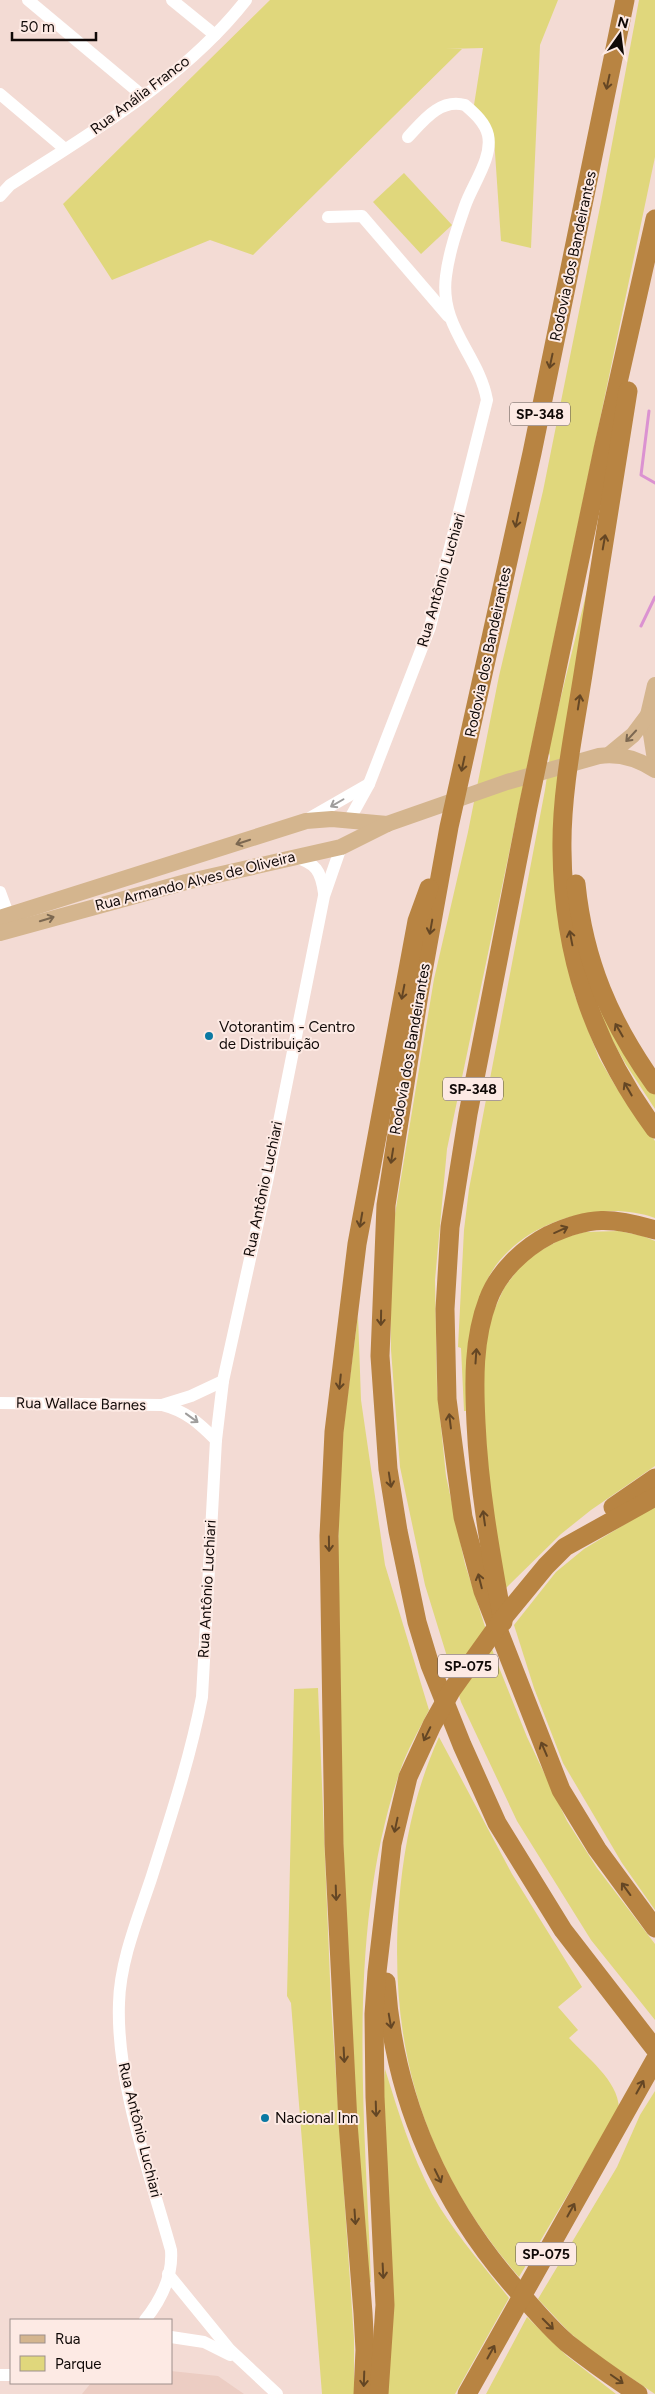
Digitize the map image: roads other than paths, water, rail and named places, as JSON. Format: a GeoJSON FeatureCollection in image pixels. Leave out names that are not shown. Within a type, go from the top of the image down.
{"type":"FeatureCollection","features":[{"type":"Feature","properties":{"kind":"highway","name":"Rodovia dos Bandeirantes"},"geometry":{"type":"LineString","coordinates":[[625,0],[544,397],[449,827],[404,1082],[386,1205],[380,1356],[388,1469],[396,1522],[417,1622],[430,1665],[462,1745],[497,1823],[563,1930],[655,2049]]}},
{"type":"Feature","properties":{"kind":"highway","name":"SP-348"},"geometry":{"type":"LineString","coordinates":[[655,219],[603,449],[528,807],[466,1123],[450,1227],[445,1309],[447,1400],[456,1467],[464,1517],[483,1591],[512,1670],[561,1790],[596,1849],[655,1928]]}},
{"type":"Feature","properties":{"kind":"highway"},"geometry":{"type":"LineString","coordinates":[[648,252],[572,750],[562,850],[564,890],[576,966],[598,1033],[637,1104],[655,1129]]}},
{"type":"Feature","properties":{"kind":"highway"},"geometry":{"type":"LineString","coordinates":[[572,750],[572,847],[583,926],[602,995],[616,1026],[655,1085]]}},
{"type":"Feature","properties":{"kind":"highway"},"geometry":{"type":"LineString","coordinates":[[363,2394],[365,2350],[348,2113],[332,1779],[329,1536],[332,1476],[349,1300],[369,1175],[417,921],[449,827]]}},
{"type":"Feature","properties":{"kind":"highway"},"geometry":{"type":"LineString","coordinates":[[512,1670],[484,1521],[478,1463],[475,1398],[476,1352],[488,1298],[499,1279],[521,1254],[536,1242],[582,1221],[607,1220],[655,1230]]}},
{"type":"Feature","properties":{"kind":"highway"},"geometry":{"type":"LineString","coordinates":[[565,1548],[595,1520],[655,1478]]}},
{"type":"Feature","properties":{"kind":"highway","name":"SP-075"},"geometry":{"type":"LineString","coordinates":[[385,1903],[392,1844],[408,1777],[432,1725],[451,1691],[504,1616],[546,1566],[565,1548],[655,1497]]}},
{"type":"Feature","properties":{"kind":"highway"},"geometry":{"type":"LineString","coordinates":[[385,1903],[388,2012],[404,2093],[415,2125],[442,2183],[463,2220],[492,2262],[566,2342],[638,2394]]}},
{"type":"Feature","properties":{"kind":"highway"},"geometry":{"type":"LineString","coordinates":[[379,2394],[385,2306],[375,2096],[374,2014],[385,1903]]}},
{"type":"Feature","properties":{"kind":"highway","name":"SP-075"},"geometry":{"type":"LineString","coordinates":[[467,2394],[655,2060]]}},
{"type":"Feature","properties":{"kind":"main road"},"geometry":{"type":"LineString","coordinates":[[655,685],[648,715],[655,760]]}},
{"type":"Feature","properties":{"kind":"main road"},"geometry":{"type":"LineString","coordinates":[[604,755],[633,735],[648,715]]}},
{"type":"Feature","properties":{"kind":"main road"},"geometry":{"type":"LineString","coordinates":[[604,755],[636,760],[655,770]]}},
{"type":"Feature","properties":{"kind":"main road","name":"Rua Armando Alves de Oliveira"},"geometry":{"type":"LineString","coordinates":[[6,924],[120,899],[293,856],[341,847],[389,823],[507,782],[604,755]]}},
{"type":"Feature","properties":{"kind":"main road","name":"Rua Armando Alves de Oliveira"},"geometry":{"type":"LineString","coordinates":[[6,924],[306,821],[332,819],[348,822],[389,823]]}},
{"type":"Feature","properties":{"kind":"main road"},"geometry":{"type":"LineString","coordinates":[[341,847],[348,822]]}},
{"type":"Feature","properties":{"kind":"main road"},"geometry":{"type":"LineString","coordinates":[[289,827],[288,844],[293,856]]}},
{"type":"Feature","properties":{"kind":"street"},"geometry":{"type":"LineString","coordinates":[[28,0],[143,96]]}},
{"type":"Feature","properties":{"kind":"street"},"geometry":{"type":"LineString","coordinates":[[172,0],[215,35]]}},
{"type":"Feature","properties":{"kind":"street","name":"Rua Anália Franco"},"geometry":{"type":"LineString","coordinates":[[0,196],[10,185],[143,96],[215,35],[246,0]]}},
{"type":"Feature","properties":{"kind":"street"},"geometry":{"type":"LineString","coordinates":[[0,94],[65,149]]}},
{"type":"Feature","properties":{"kind":"street"},"geometry":{"type":"LineString","coordinates":[[408,137],[430,114],[450,103],[465,105],[484,125],[488,136],[485,158],[465,205],[449,258],[445,278],[448,316]]}},
{"type":"Feature","properties":{"kind":"street"},"geometry":{"type":"LineString","coordinates":[[328,218],[362,216],[448,316]]}},
{"type":"Feature","properties":{"kind":"street","name":"Rua Antônio Luchiari"},"geometry":{"type":"LineString","coordinates":[[348,822],[369,784],[434,615],[487,400],[485,386],[448,316]]}},
{"type":"Feature","properties":{"kind":"street"},"geometry":{"type":"LineString","coordinates":[[306,821],[369,784]]}},
{"type":"Feature","properties":{"kind":"street","name":"Rua Antônio Luchiari"},"geometry":{"type":"LineString","coordinates":[[146,2319],[158,2302],[172,2264],[171,2250],[126,2082],[120,2040],[119,2002],[130,1940],[185,1768],[202,1697],[216,1440],[223,1381],[267,1182],[324,896],[341,847]]}},
{"type":"Feature","properties":{"kind":"street","name":"Rua Antônio Luchiari"},"geometry":{"type":"LineString","coordinates":[[293,856],[310,862],[316,868],[322,877],[324,896]]}},
{"type":"Feature","properties":{"kind":"street"},"geometry":{"type":"LineString","coordinates":[[0,892],[6,924]]}},
{"type":"Feature","properties":{"kind":"street","name":"Rua Wallace Barnes"},"geometry":{"type":"LineString","coordinates":[[162,1405],[191,1396],[223,1381]]}},
{"type":"Feature","properties":{"kind":"street","name":"Rua Wallace Barnes"},"geometry":{"type":"LineString","coordinates":[[0,1403],[162,1405],[178,1409],[195,1418],[216,1440]]}},
{"type":"Feature","properties":{"kind":"street"},"geometry":{"type":"LineString","coordinates":[[168,2274],[200,2315],[242,2362],[277,2394]]}},
{"type":"Feature","properties":{"kind":"street"},"geometry":{"type":"LineString","coordinates":[[172,2337],[204,2342],[242,2362]]}},
{"type":"Feature","properties":{"kind":"waterway"},"geometry":{"type":"LineString","coordinates":[[649,411],[641,475],[655,483]]}},
{"type":"Feature","properties":{"kind":"waterway"},"geometry":{"type":"LineString","coordinates":[[641,626],[655,597]]}},
{"type":"Feature","properties":{"kind":"place","name":"Votorantim - Centro de Distribuição"},"geometry":{"type":"Point","coordinates":[209,1036]}},
{"type":"Feature","properties":{"kind":"place","name":"Nacional Inn"},"geometry":{"type":"Point","coordinates":[265,2118]}}]}
